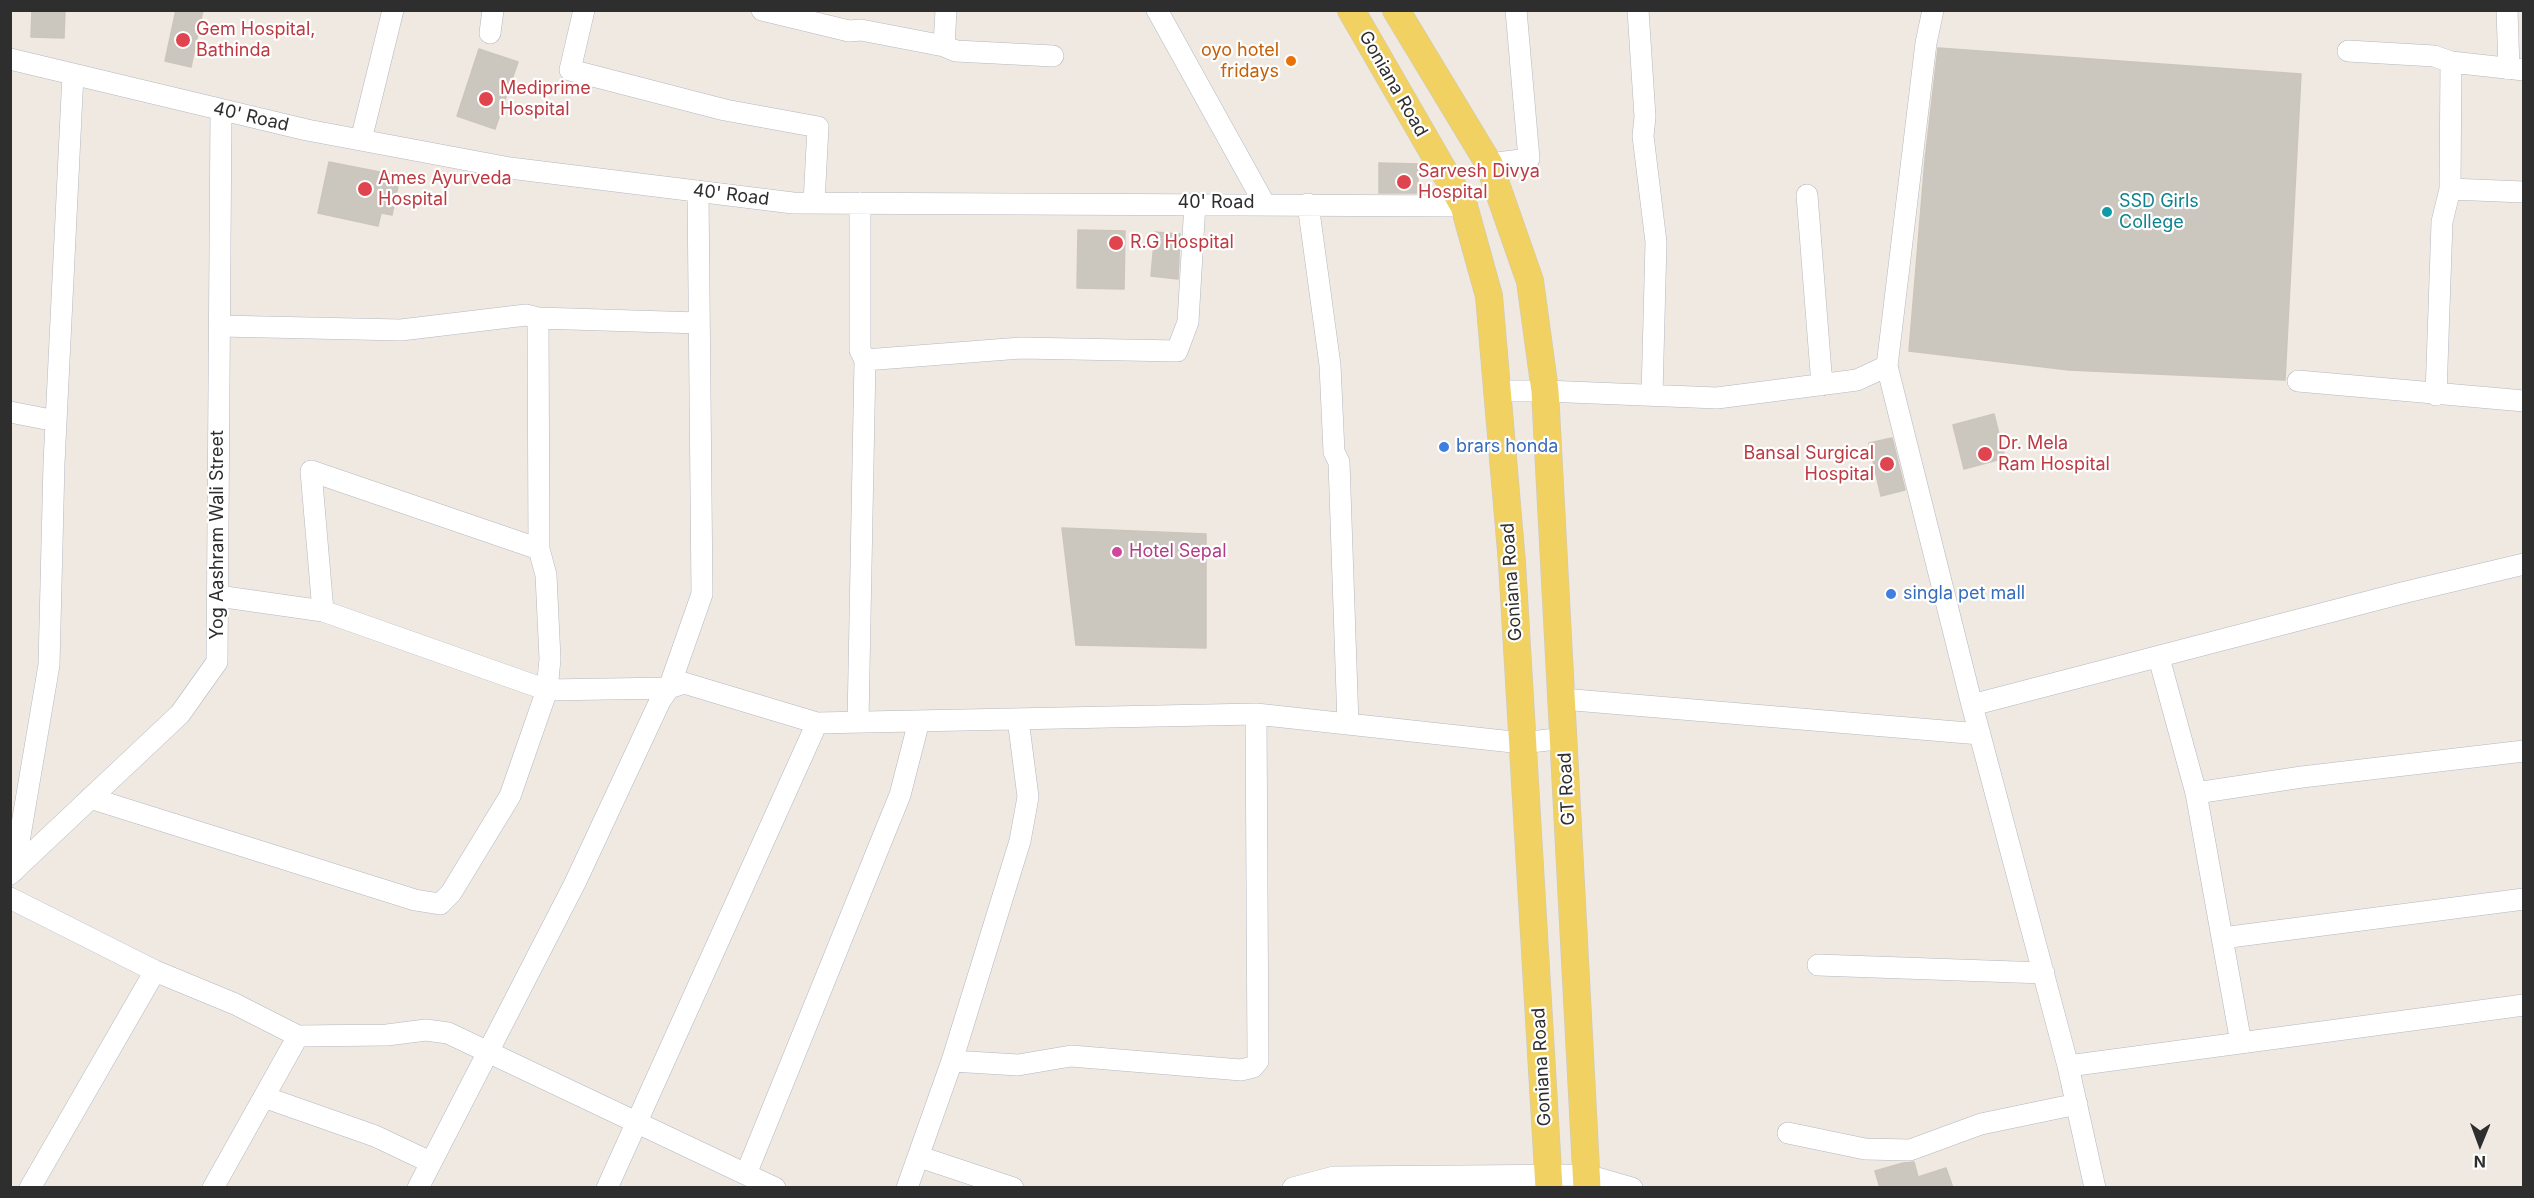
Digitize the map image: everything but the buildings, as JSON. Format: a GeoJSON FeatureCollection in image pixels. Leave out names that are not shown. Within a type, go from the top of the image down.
{"type":"FeatureCollection","features":[{"type":"Feature","properties":{"kind":"main road","name":"Goniana Road"},"geometry":{"type":"LineString","coordinates":[[1351,10],[1464,206],[1489,296],[1512,563],[1548,1181]]}},
{"type":"Feature","properties":{"kind":"main road"},"geometry":{"type":"LineString","coordinates":[[1396,10],[1489,164],[1530,281],[1545,391]]}},
{"type":"Feature","properties":{"kind":"main road","name":"GT Road"},"geometry":{"type":"LineString","coordinates":[[1545,391],[1587,1181]]}},
{"type":"Feature","properties":{"kind":"street"},"geometry":{"type":"LineString","coordinates":[[361,140],[393,10]]}},
{"type":"Feature","properties":{"kind":"street"},"geometry":{"type":"LineString","coordinates":[[490,33],[493,10]]}},
{"type":"Feature","properties":{"kind":"street"},"geometry":{"type":"LineString","coordinates":[[584,10],[570,70],[725,110],[818,127],[814,203]]}},
{"type":"Feature","properties":{"kind":"street"},"geometry":{"type":"LineString","coordinates":[[762,10],[849,31],[862,20],[956,51],[1053,56]]}},
{"type":"Feature","properties":{"kind":"street"},"geometry":{"type":"LineString","coordinates":[[944,46],[946,10]]}},
{"type":"Feature","properties":{"kind":"street"},"geometry":{"type":"LineString","coordinates":[[1157,10],[1264,203]]}},
{"type":"Feature","properties":{"kind":"street"},"geometry":{"type":"LineString","coordinates":[[1489,164],[1529,159],[1516,10]]}},
{"type":"Feature","properties":{"kind":"street"},"geometry":{"type":"LineString","coordinates":[[1638,10],[1645,117],[1643,136],[1656,242],[1652,395]]}},
{"type":"Feature","properties":{"kind":"street"},"geometry":{"type":"LineString","coordinates":[[1933,10],[1926,43],[1887,366],[1972,705],[2068,1066],[2095,1188]]}},
{"type":"Feature","properties":{"kind":"street"},"geometry":{"type":"LineString","coordinates":[[2348,51],[2434,56],[2451,62],[2516,70],[2507,10]]}},
{"type":"Feature","properties":{"kind":"street","name":"40' Road"},"geometry":{"type":"LineString","coordinates":[[10,59],[306,130],[510,168],[793,203],[1264,203],[1464,206]]}},
{"type":"Feature","properties":{"kind":"street"},"geometry":{"type":"LineString","coordinates":[[2436,395],[2442,222],[2450,189],[2451,62]]}},
{"type":"Feature","properties":{"kind":"street"},"geometry":{"type":"LineString","coordinates":[[12,873],[49,665],[56,421],[73,74]]}},
{"type":"Feature","properties":{"kind":"street","name":"Yog Aashram Wali Street"},"geometry":{"type":"LineString","coordinates":[[12,873],[180,714],[217,662],[221,110]]}},
{"type":"Feature","properties":{"kind":"street"},"geometry":{"type":"LineString","coordinates":[[2450,189],[2523,192]]}},
{"type":"Feature","properties":{"kind":"street"},"geometry":{"type":"LineString","coordinates":[[418,1188],[576,884],[660,701],[669,688],[702,594],[698,191]]}},
{"type":"Feature","properties":{"kind":"street"},"geometry":{"type":"LineString","coordinates":[[1807,195],[1822,385]]}},
{"type":"Feature","properties":{"kind":"street"},"geometry":{"type":"LineString","coordinates":[[858,722],[865,360],[860,350],[860,203]]}},
{"type":"Feature","properties":{"kind":"street"},"geometry":{"type":"LineString","coordinates":[[865,360],[1021,348],[1177,351],[1188,322],[1195,203]]}},
{"type":"Feature","properties":{"kind":"street"},"geometry":{"type":"LineString","coordinates":[[1308,204],[1330,365],[1334,452],[1339,462],[1348,724]]}},
{"type":"Feature","properties":{"kind":"street"},"geometry":{"type":"LineString","coordinates":[[219,326],[401,330],[526,315],[538,318],[699,323]]}},
{"type":"Feature","properties":{"kind":"street"},"geometry":{"type":"LineString","coordinates":[[90,798],[415,900],[441,904],[451,893],[510,796],[548,690],[550,659],[546,576],[538,549],[538,318]]}},
{"type":"Feature","properties":{"kind":"street"},"geometry":{"type":"LineString","coordinates":[[1496,391],[1717,398],[1857,380],[1887,366]]}},
{"type":"Feature","properties":{"kind":"street"},"geometry":{"type":"LineString","coordinates":[[2298,381],[2523,401]]}},
{"type":"Feature","properties":{"kind":"street"},"geometry":{"type":"LineString","coordinates":[[10,412],[56,421]]}},
{"type":"Feature","properties":{"kind":"street"},"geometry":{"type":"LineString","coordinates":[[323,611],[311,471],[538,549]]}},
{"type":"Feature","properties":{"kind":"street"},"geometry":{"type":"LineString","coordinates":[[1972,705],[2402,593],[2523,564]]}},
{"type":"Feature","properties":{"kind":"street"},"geometry":{"type":"LineString","coordinates":[[218,596],[323,611],[548,690],[669,688],[684,683],[817,723],[1257,714],[1522,743],[1565,738]]}},
{"type":"Feature","properties":{"kind":"street"},"geometry":{"type":"LineString","coordinates":[[2158,657],[2196,793],[2241,1043]]}},
{"type":"Feature","properties":{"kind":"street"},"geometry":{"type":"LineString","coordinates":[[1562,699],[1980,734]]}},
{"type":"Feature","properties":{"kind":"street"},"geometry":{"type":"LineString","coordinates":[[952,1060],[1018,1065],[1071,1056],[1241,1070],[1253,1067],[1258,1061],[1257,714]]}},
{"type":"Feature","properties":{"kind":"street"},"geometry":{"type":"LineString","coordinates":[[907,1188],[920,1158],[952,1060],[1020,841],[1028,797],[1018,719]]}},
{"type":"Feature","properties":{"kind":"street"},"geometry":{"type":"LineString","coordinates":[[746,1174],[900,795],[919,721]]}},
{"type":"Feature","properties":{"kind":"street"},"geometry":{"type":"LineString","coordinates":[[607,1188],[817,723]]}},
{"type":"Feature","properties":{"kind":"street"},"geometry":{"type":"LineString","coordinates":[[2196,793],[2302,777],[2523,752]]}},
{"type":"Feature","properties":{"kind":"street"},"geometry":{"type":"LineString","coordinates":[[10,897],[155,971],[235,1004],[298,1036],[387,1035],[436,1030],[488,1051],[775,1188]]}},
{"type":"Feature","properties":{"kind":"street"},"geometry":{"type":"LineString","coordinates":[[2222,938],[2523,899]]}},
{"type":"Feature","properties":{"kind":"street"},"geometry":{"type":"LineString","coordinates":[[1818,965],[2044,973]]}},
{"type":"Feature","properties":{"kind":"street"},"geometry":{"type":"LineString","coordinates":[[30,1188],[155,971]]}},
{"type":"Feature","properties":{"kind":"street"},"geometry":{"type":"LineString","coordinates":[[2068,1066],[2523,1005]]}},
{"type":"Feature","properties":{"kind":"street"},"geometry":{"type":"LineString","coordinates":[[213,1188],[298,1036]]}},
{"type":"Feature","properties":{"kind":"street"},"geometry":{"type":"LineString","coordinates":[[264,1097],[375,1136],[430,1162]]}},
{"type":"Feature","properties":{"kind":"street"},"geometry":{"type":"LineString","coordinates":[[1788,1133],[1865,1149],[1910,1150],[1981,1124],[2077,1104]]}},
{"type":"Feature","properties":{"kind":"street"},"geometry":{"type":"LineString","coordinates":[[920,1158],[1013,1188]]}},
{"type":"Feature","properties":{"kind":"street"},"geometry":{"type":"LineString","coordinates":[[1293,1188],[1334,1177],[1587,1181],[1632,1188]]}},
{"type":"Feature","properties":{"kind":"place","name":"Gem Hospital, Bathinda"},"geometry":{"type":"Point","coordinates":[183,40]}},
{"type":"Feature","properties":{"kind":"place","name":"oyo hotel fridays"},"geometry":{"type":"Point","coordinates":[1291,61]}},
{"type":"Feature","properties":{"kind":"place","name":"Mediprime Hospital"},"geometry":{"type":"Point","coordinates":[486,99]}},
{"type":"Feature","properties":{"kind":"place","name":"Sarvesh Divya Hospital"},"geometry":{"type":"Point","coordinates":[1404,182]}},
{"type":"Feature","properties":{"kind":"place","name":"Ames Ayurveda Hospital"},"geometry":{"type":"Point","coordinates":[365,189]}},
{"type":"Feature","properties":{"kind":"place","name":"SSD Girls College"},"geometry":{"type":"Point","coordinates":[2107,212]}},
{"type":"Feature","properties":{"kind":"place","name":"R.G Hospital"},"geometry":{"type":"Point","coordinates":[1116,243]}},
{"type":"Feature","properties":{"kind":"place","name":"brars honda"},"geometry":{"type":"Point","coordinates":[1444,447]}},
{"type":"Feature","properties":{"kind":"place","name":"Dr. Mela Ram Hospital"},"geometry":{"type":"Point","coordinates":[1985,454]}},
{"type":"Feature","properties":{"kind":"place","name":"Bansal Surgical Hospital"},"geometry":{"type":"Point","coordinates":[1887,464]}},
{"type":"Feature","properties":{"kind":"place","name":"Hotel Sepal"},"geometry":{"type":"Point","coordinates":[1117,552]}},
{"type":"Feature","properties":{"kind":"place","name":"singla pet mall"},"geometry":{"type":"Point","coordinates":[1891,594]}}]}
